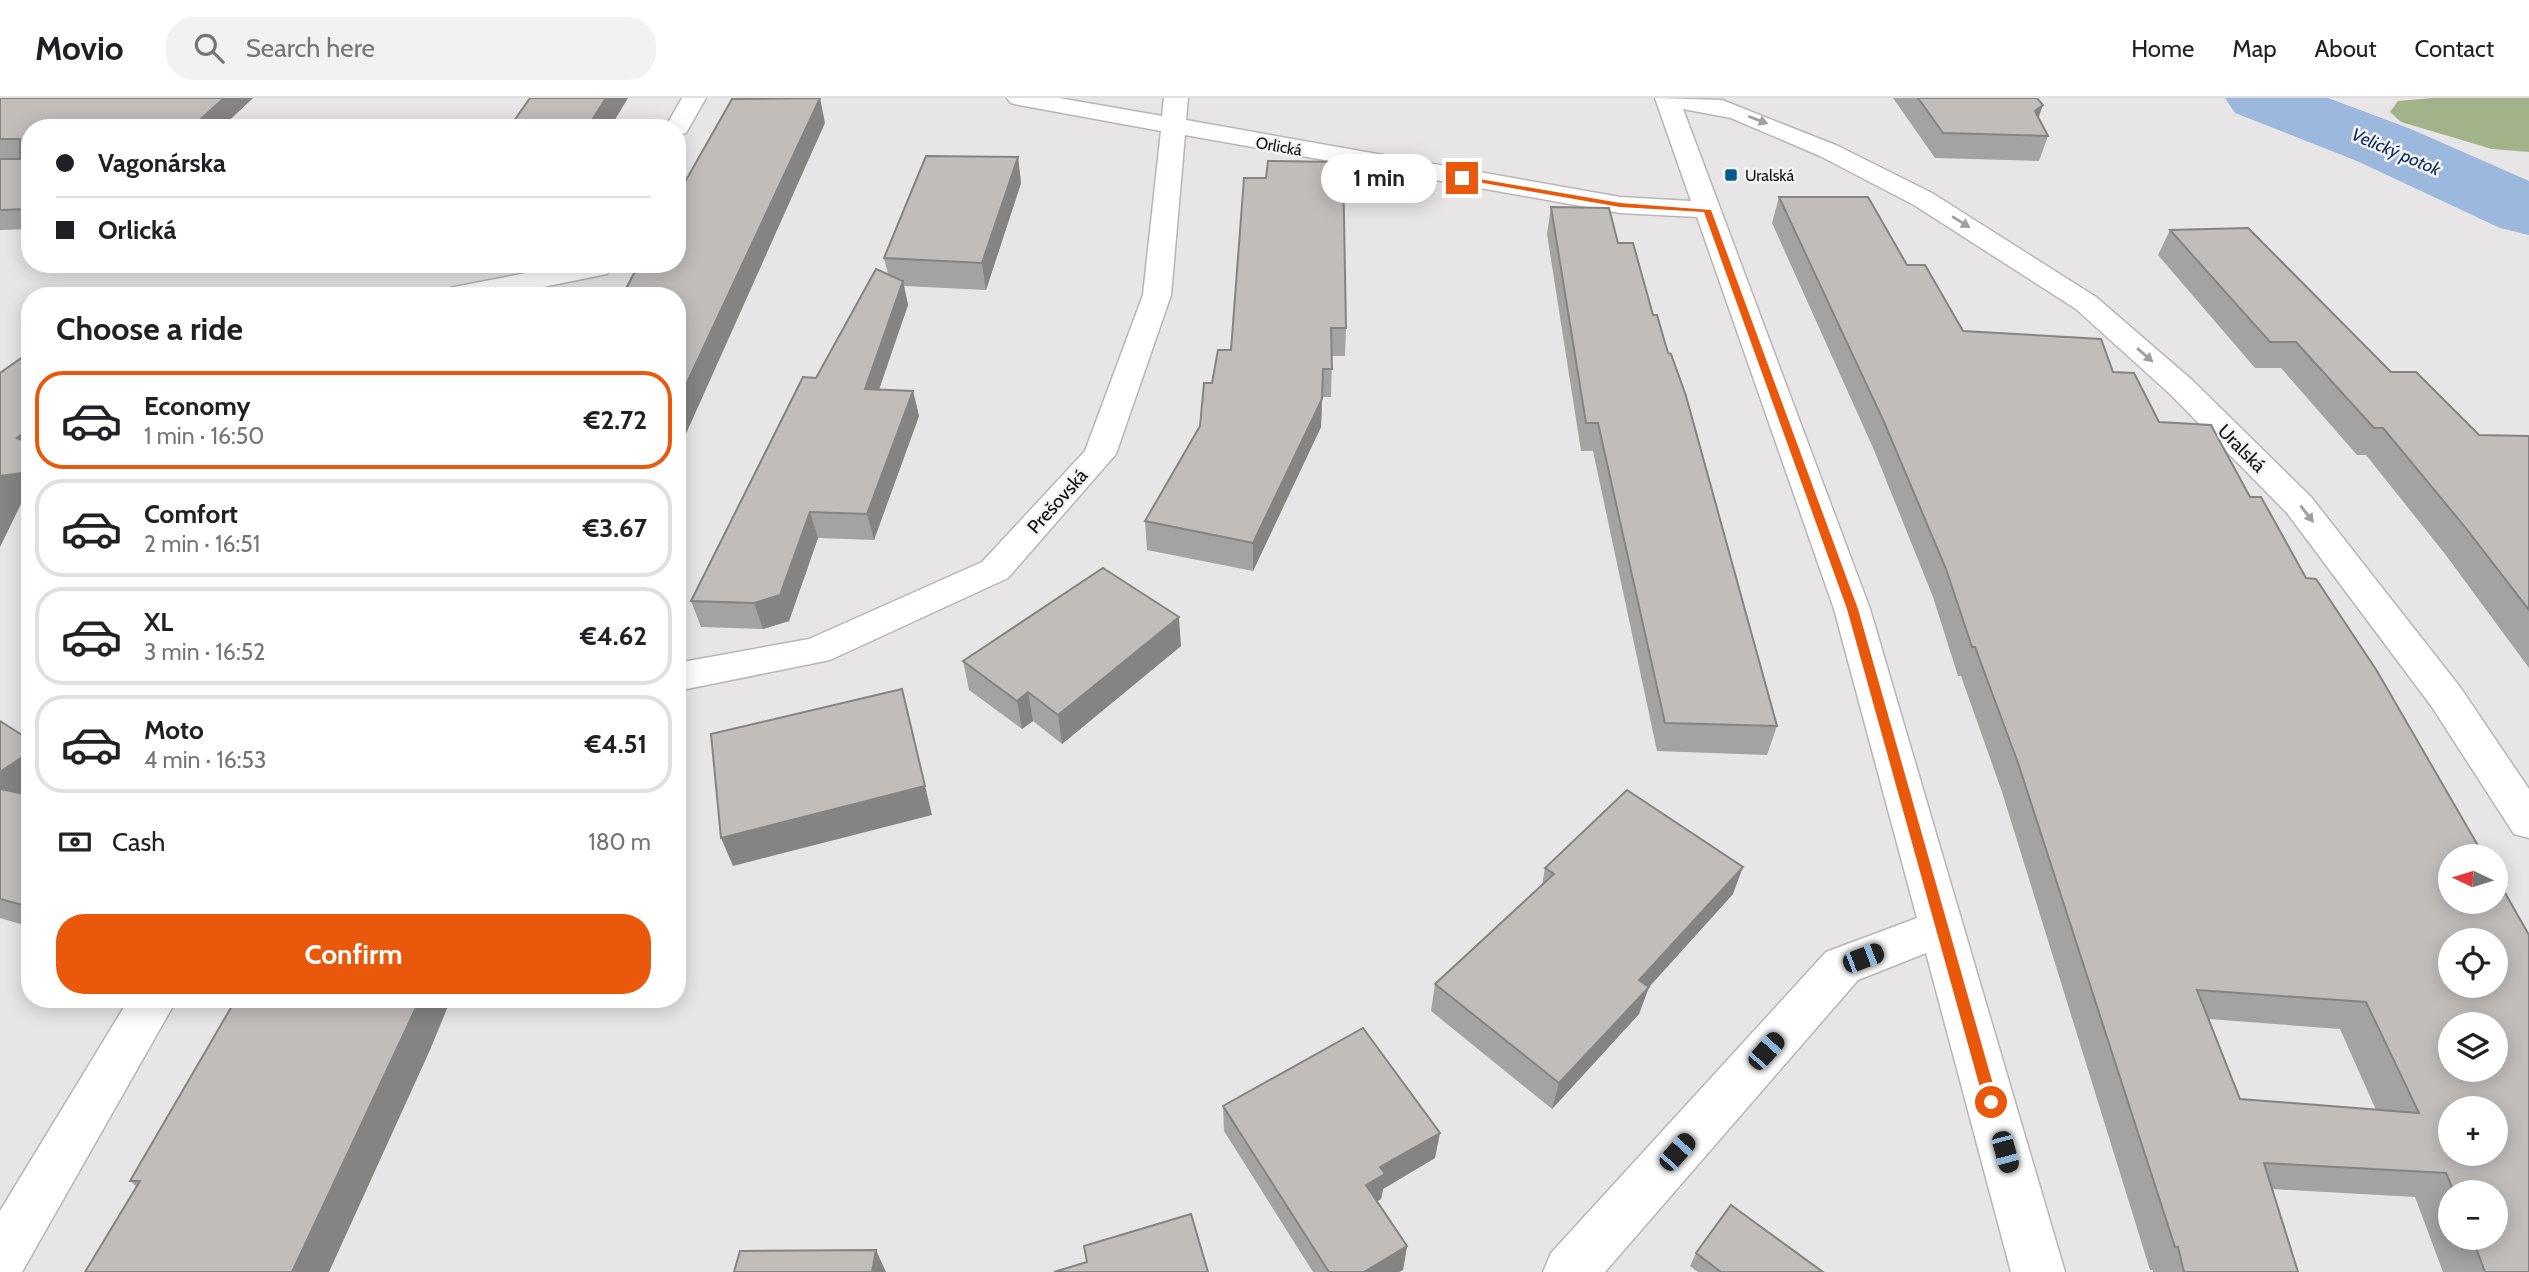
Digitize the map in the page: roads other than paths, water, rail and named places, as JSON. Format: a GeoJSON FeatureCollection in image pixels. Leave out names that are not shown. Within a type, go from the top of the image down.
{"type":"FeatureCollection","features":[{"type":"Feature","properties":{"kind":"street"},"geometry":{"type":"LineString","coordinates":[[682,119],[694,98]]}},
{"type":"Feature","properties":{"kind":"street","name":"Orlická"},"geometry":{"type":"LineString","coordinates":[[1019,98],[1175,113],[1620,205],[1707,210]]}},
{"type":"Feature","properties":{"kind":"street"},"geometry":{"type":"LineString","coordinates":[[1667,99],[1852,609],[2038,1272]]}},
{"type":"Feature","properties":{"kind":"street","name":"Uralská"},"geometry":{"type":"LineString","coordinates":[[1667,99],[1714,105],[1741,113],[1829,150],[1923,198],[2086,303],[2181,387],[2299,505],[2446,696],[2529,822]]}},
{"type":"Feature","properties":{"kind":"street","name":"Prešovská"},"geometry":{"type":"LineString","coordinates":[[686,675],[817,651],[995,570],[1100,454],[1157,295],[1175,113]]}},
{"type":"Feature","properties":{"kind":"street"},"geometry":{"type":"LineString","coordinates":[[497,287],[564,273]]}},
{"type":"Feature","properties":{"kind":"street"},"geometry":{"type":"LineString","coordinates":[[1570,1272],[1842,966],[1942,928]]}},
{"type":"Feature","properties":{"kind":"street"},"geometry":{"type":"LineString","coordinates":[[0,1260],[149,1008]]}},
{"type":"Feature","properties":{"kind":"waterway","name":"Velický potok"},"geometry":{"type":"LineString","coordinates":[[2261,98],[2384,145],[2529,211]]}},
{"type":"Feature","properties":{"kind":"place","name":"Uralská"},"geometry":{"type":"Point","coordinates":[1731,175]}}]}
